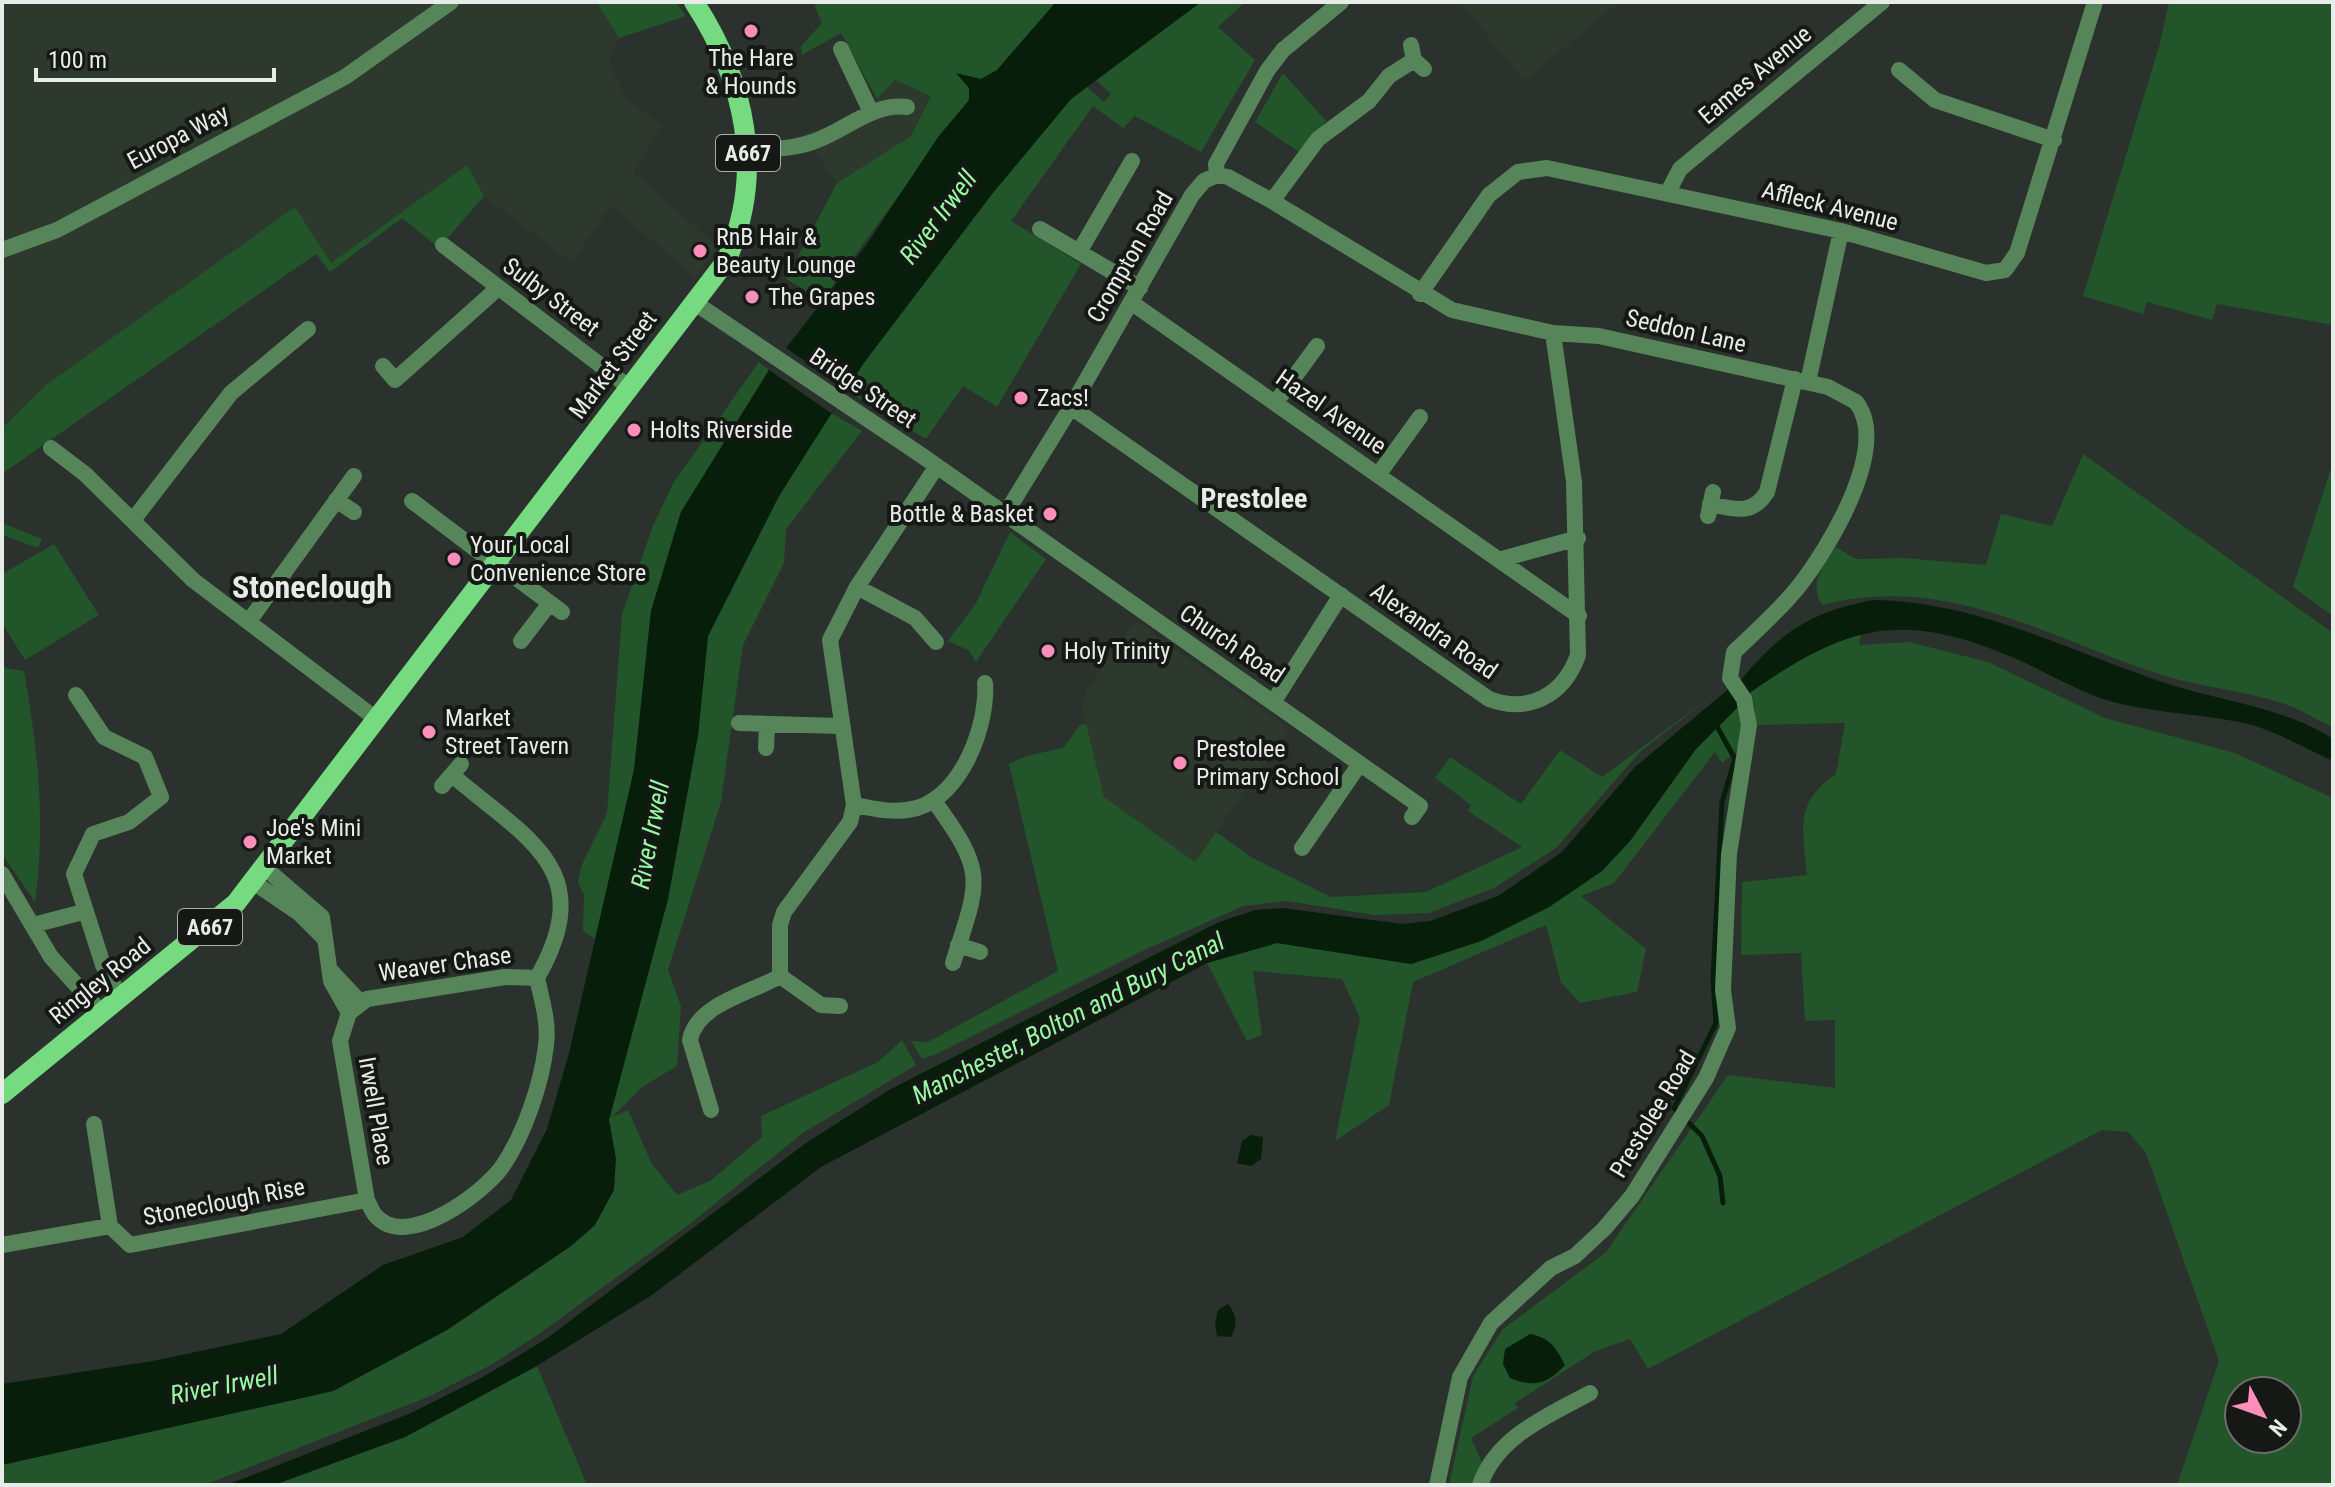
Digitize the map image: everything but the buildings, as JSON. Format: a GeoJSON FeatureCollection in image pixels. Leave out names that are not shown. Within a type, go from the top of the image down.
{"type":"FeatureCollection","features":[{"type":"Feature","properties":{"kind":"main road","name":"Market Street"},"geometry":{"type":"LineString","coordinates":[[375,718],[695,303],[726,261],[735,241],[745,199],[748,151],[737,88],[725,54],[694,2]]}},
{"type":"Feature","properties":{"kind":"main road","name":"Ringley Road"},"geometry":{"type":"LineString","coordinates":[[2,1094],[211,926],[259,875],[375,718]]}},
{"type":"Feature","properties":{"kind":"street","name":"Europa Way"},"geometry":{"type":"LineString","coordinates":[[2,250],[57,230],[345,77],[451,2]]}},
{"type":"Feature","properties":{"kind":"street","name":"Crompton Road"},"geometry":{"type":"LineString","coordinates":[[1004,516],[1071,407],[1192,195],[1204,181],[1217,175],[1216,164],[1267,71],[1283,50],[1341,2]]}},
{"type":"Feature","properties":{"kind":"street","name":"Eames Avenue"},"geometry":{"type":"LineString","coordinates":[[1668,192],[1680,169],[1882,2]]}},
{"type":"Feature","properties":{"kind":"street","name":"Affleck Avenue"},"geometry":{"type":"LineString","coordinates":[[1420,294],[1489,195],[1518,172],[1547,168],[1841,231],[1986,273],[2005,270],[2017,253],[2095,2]]}},
{"type":"Feature","properties":{"kind":"street"},"geometry":{"type":"LineString","coordinates":[[841,49],[871,112]]}},
{"type":"Feature","properties":{"kind":"street"},"geometry":{"type":"LineString","coordinates":[[1272,201],[1318,139],[1369,101],[1389,76],[1416,58]]}},
{"type":"Feature","properties":{"kind":"street"},"geometry":{"type":"LineString","coordinates":[[1910,74],[1935,100],[2054,140]]}},
{"type":"Feature","properties":{"kind":"street"},"geometry":{"type":"LineString","coordinates":[[748,151],[813,142],[871,112],[892,105],[907,107]]}},
{"type":"Feature","properties":{"kind":"street"},"geometry":{"type":"LineString","coordinates":[[1079,252],[1132,161]]}},
{"type":"Feature","properties":{"kind":"street","name":"Seddon Lane"},"geometry":{"type":"LineString","coordinates":[[1217,175],[1228,177],[1272,201],[1420,294],[1474,318],[1553,333],[1599,336],[1828,387],[1856,402],[1862,410],[1867,429],[1860,473],[1842,515],[1806,576],[1734,652],[1730,678],[1744,699]]}},
{"type":"Feature","properties":{"kind":"street","name":"Hazel Avenue"},"geometry":{"type":"LineString","coordinates":[[1040,229],[1079,252],[1276,402],[1579,616]]}},
{"type":"Feature","properties":{"kind":"street"},"geometry":{"type":"LineString","coordinates":[[1710,504],[1742,511],[1762,501],[1801,381],[1841,231]]}},
{"type":"Feature","properties":{"kind":"street","name":"Sulby Street"},"geometry":{"type":"LineString","coordinates":[[443,245],[629,387]]}},
{"type":"Feature","properties":{"kind":"street"},"geometry":{"type":"LineString","coordinates":[[383,366],[395,380],[498,288]]}},
{"type":"Feature","properties":{"kind":"street","name":"Bridge Street"},"geometry":{"type":"LineString","coordinates":[[695,303],[937,466],[1004,516]]}},
{"type":"Feature","properties":{"kind":"street"},"geometry":{"type":"LineString","coordinates":[[133,520],[231,393],[308,329]]}},
{"type":"Feature","properties":{"kind":"street","name":"Alexandra Road"},"geometry":{"type":"LineString","coordinates":[[1071,407],[1489,699],[1505,705],[1524,705],[1544,699],[1571,674],[1578,655],[1578,538],[1574,482],[1553,333]]}},
{"type":"Feature","properties":{"kind":"street"},"geometry":{"type":"LineString","coordinates":[[1276,402],[1317,346]]}},
{"type":"Feature","properties":{"kind":"street"},"geometry":{"type":"LineString","coordinates":[[1378,475],[1420,417]]}},
{"type":"Feature","properties":{"kind":"street"},"geometry":{"type":"LineString","coordinates":[[51,448],[133,520],[193,580],[375,718]]}},
{"type":"Feature","properties":{"kind":"street"},"geometry":{"type":"LineString","coordinates":[[780,976],[780,925],[784,912],[844,834],[854,805],[840,726],[830,640],[857,587],[937,466]]}},
{"type":"Feature","properties":{"kind":"street"},"geometry":{"type":"LineString","coordinates":[[249,621],[354,476]]}},
{"type":"Feature","properties":{"kind":"street"},"geometry":{"type":"LineString","coordinates":[[336,500],[354,512]]}},
{"type":"Feature","properties":{"kind":"street"},"geometry":{"type":"LineString","coordinates":[[412,501],[556,607],[521,641]]}},
{"type":"Feature","properties":{"kind":"street","name":"Church Road"},"geometry":{"type":"LineString","coordinates":[[1004,516],[1274,701],[1420,806],[1412,817]]}},
{"type":"Feature","properties":{"kind":"street"},"geometry":{"type":"LineString","coordinates":[[1502,559],[1578,538]]}},
{"type":"Feature","properties":{"kind":"street"},"geometry":{"type":"LineString","coordinates":[[857,587],[915,618],[918,633],[936,642]]}},
{"type":"Feature","properties":{"kind":"street"},"geometry":{"type":"LineString","coordinates":[[1274,701],[1341,595]]}},
{"type":"Feature","properties":{"kind":"street"},"geometry":{"type":"LineString","coordinates":[[854,805],[894,811],[916,808],[934,801],[948,788],[995,702],[985,683]]}},
{"type":"Feature","properties":{"kind":"street"},"geometry":{"type":"LineString","coordinates":[[76,695],[104,737],[145,757],[161,797],[129,822],[101,829],[86,842],[74,874],[83,912],[103,965],[120,997]]}},
{"type":"Feature","properties":{"kind":"street","name":"Prestolee Road"},"geometry":{"type":"LineString","coordinates":[[1437,1485],[1460,1377],[1491,1323],[1551,1268],[1575,1256],[1604,1229],[1632,1196],[1706,1078],[1728,1028],[1723,990],[1728,868],[1731,822],[1747,748],[1749,725],[1744,699]]}},
{"type":"Feature","properties":{"kind":"street"},"geometry":{"type":"LineString","coordinates":[[739,723],[840,726]]}},
{"type":"Feature","properties":{"kind":"street"},"geometry":{"type":"LineString","coordinates":[[766,748],[767,725]]}},
{"type":"Feature","properties":{"kind":"street"},"geometry":{"type":"LineString","coordinates":[[1302,848],[1322,831],[1359,765]]}},
{"type":"Feature","properties":{"kind":"street","name":"Weaver Chase"},"geometry":{"type":"LineString","coordinates":[[376,1217],[401,1228],[421,1224],[474,1196],[503,1166],[536,1089],[546,1045],[546,1015],[537,978],[556,944],[562,910],[555,873],[540,850],[452,775]]}},
{"type":"Feature","properties":{"kind":"street"},"geometry":{"type":"LineString","coordinates":[[934,801],[964,846],[976,877],[953,963]]}},
{"type":"Feature","properties":{"kind":"street"},"geometry":{"type":"LineString","coordinates":[[2,874],[51,957],[101,1012]]}},
{"type":"Feature","properties":{"kind":"street"},"geometry":{"type":"LineString","coordinates":[[259,875],[312,904],[322,917],[331,981],[355,1008]]}},
{"type":"Feature","properties":{"kind":"street"},"geometry":{"type":"LineString","coordinates":[[33,925],[83,912]]}},
{"type":"Feature","properties":{"kind":"street"},"geometry":{"type":"LineString","coordinates":[[958,945],[980,952]]}},
{"type":"Feature","properties":{"kind":"street"},"geometry":{"type":"LineString","coordinates":[[780,976],[821,1005],[840,1006]]}},
{"type":"Feature","properties":{"kind":"street"},"geometry":{"type":"LineString","coordinates":[[711,1110],[690,1040],[692,1030],[711,1009],[780,976]]}},
{"type":"Feature","properties":{"kind":"street","name":"Weaver Chase"},"geometry":{"type":"LineString","coordinates":[[355,1008],[505,977],[537,978]]}},
{"type":"Feature","properties":{"kind":"street","name":"Irwell Place"},"geometry":{"type":"LineString","coordinates":[[355,1008],[340,1041],[367,1200],[376,1217]]}},
{"type":"Feature","properties":{"kind":"street"},"geometry":{"type":"LineString","coordinates":[[94,1124],[110,1226]]}},
{"type":"Feature","properties":{"kind":"street","name":"Stoneclough Rise"},"geometry":{"type":"LineString","coordinates":[[2,1245],[110,1226],[130,1245],[367,1200]]}},
{"type":"Feature","properties":{"kind":"street"},"geometry":{"type":"LineString","coordinates":[[1480,1485],[1498,1451],[1525,1429],[1590,1393]]}},
{"type":"Feature","properties":{"kind":"shaded area"},"geometry":{"type":"Polygon","coordinates":[[[2,2],[596,2],[619,38],[609,62],[625,97],[661,126],[633,172],[718,247],[695,277],[611,205],[572,262],[484,196],[467,165],[331,263],[295,208],[46,385],[2,428],[2,2]]]}},
{"type":"Feature","properties":{"kind":"shaded area"},"geometry":{"type":"Polygon","coordinates":[[[1460,2],[1619,2],[1524,81],[1460,2]]]}},
{"type":"Feature","properties":{"kind":"shaded area"},"geometry":{"type":"Polygon","coordinates":[[[895,80],[931,95],[911,136],[837,183],[802,134],[830,125],[877,99],[895,80]]]}},
{"type":"Feature","properties":{"kind":"shaded area","name":"Prestolee Primary School"},"geometry":{"type":"Polygon","coordinates":[[[1135,621],[1289,729],[1195,862],[1104,797],[1082,711],[1087,689],[1135,621]]]}},
{"type":"Feature","properties":{"kind":"green space"},"geometry":{"type":"Polygon","coordinates":[[[596,2],[676,2],[686,16],[619,38],[596,2]]]}},
{"type":"Feature","properties":{"kind":"green space"},"geometry":{"type":"Polygon","coordinates":[[[813,2],[1056,2],[997,70],[981,79],[957,74],[969,88],[969,100],[822,300],[786,279],[837,183],[911,136],[931,96],[895,80],[877,99],[841,33],[802,55],[801,46],[822,23],[813,2]]]}},
{"type":"Feature","properties":{"kind":"green space"},"geometry":{"type":"Polygon","coordinates":[[[1201,2],[1245,2],[1218,27],[1255,60],[1201,152],[1135,116],[1123,128],[1093,106],[1011,221],[1081,264],[997,407],[963,386],[926,439],[847,391],[863,364],[992,194],[1071,99],[1087,87],[1104,102],[1111,94],[1096,80],[1201,2]]]}},
{"type":"Feature","properties":{"kind":"green space"},"geometry":{"type":"Polygon","coordinates":[[[2169,2],[2333,2],[2333,325],[2217,304],[2212,320],[2147,302],[2143,314],[2083,296],[2159,47],[2169,2]]]}},
{"type":"Feature","properties":{"kind":"green space"},"geometry":{"type":"Polygon","coordinates":[[[1283,73],[1326,121],[1299,152],[1255,122],[1283,73]]]}},
{"type":"Feature","properties":{"kind":"green space"},"geometry":{"type":"Polygon","coordinates":[[[467,165],[484,196],[439,248],[402,218],[330,272],[316,254],[2,474],[2,428],[46,385],[295,207],[331,263],[467,165]]]}},
{"type":"Feature","properties":{"kind":"green space"},"geometry":{"type":"Polygon","coordinates":[[[759,362],[769,370],[681,512],[651,611],[634,770],[595,939],[583,931],[584,895],[578,882],[581,867],[607,813],[622,614],[653,526],[673,483],[759,362]]]}},
{"type":"Feature","properties":{"kind":"green space"},"geometry":{"type":"Polygon","coordinates":[[[831,413],[862,431],[786,529],[784,563],[743,645],[721,802],[668,970],[681,1006],[677,1066],[642,1087],[612,1117],[628,1110],[652,1164],[677,1195],[710,1181],[762,1137],[761,1116],[878,1062],[902,1040],[916,1065],[803,1133],[691,1223],[539,1334],[491,1365],[428,1397],[204,1485],[2,1485],[2,1465],[333,1391],[447,1330],[571,1246],[595,1225],[616,1159],[609,1120],[668,899],[698,735],[708,636],[779,496],[831,413]]]}},
{"type":"Feature","properties":{"kind":"green space"},"geometry":{"type":"Polygon","coordinates":[[[2083,454],[2333,633],[2333,727],[2285,704],[2165,676],[1998,614],[1956,603],[1913,597],[1869,597],[1822,605],[1816,589],[1817,582],[1836,547],[1856,559],[1904,558],[1986,565],[2001,514],[2052,526],[2083,454]]]}},
{"type":"Feature","properties":{"kind":"green space"},"geometry":{"type":"Polygon","coordinates":[[[2330,471],[2333,472],[2333,616],[2293,587],[2330,471]]]}},
{"type":"Feature","properties":{"kind":"green space"},"geometry":{"type":"Polygon","coordinates":[[[2,523],[42,539],[38,548],[2,535],[2,523]]]}},
{"type":"Feature","properties":{"kind":"green space"},"geometry":{"type":"Polygon","coordinates":[[[1010,532],[1046,559],[976,662],[968,650],[948,641],[976,603],[1010,532]]]}},
{"type":"Feature","properties":{"kind":"green space"},"geometry":{"type":"Polygon","coordinates":[[[54,544],[99,615],[25,660],[2,623],[2,574],[54,544]]]}},
{"type":"Feature","properties":{"kind":"green space"},"geometry":{"type":"Polygon","coordinates":[[[1861,634],[1859,645],[1909,642],[1988,662],[2105,718],[2235,753],[2333,798],[2333,1485],[2177,1485],[2219,1361],[2146,1153],[2128,1132],[2102,1130],[1648,1369],[1630,1339],[1594,1352],[1515,1403],[1518,1408],[1471,1438],[1492,1485],[1449,1485],[1473,1376],[1503,1329],[1606,1252],[1728,1075],[1835,1088],[1835,1020],[1805,1021],[1801,953],[1741,955],[1742,882],[1807,875],[1803,831],[1807,807],[1822,785],[1836,774],[1845,723],[1755,725],[1755,708],[1748,694],[1802,658],[1861,634]]]}},
{"type":"Feature","properties":{"kind":"green space"},"geometry":{"type":"Polygon","coordinates":[[[2,661],[6,668],[24,671],[33,729],[40,814],[35,902],[2,854],[2,661]]]}},
{"type":"Feature","properties":{"kind":"green space"},"geometry":{"type":"Polygon","coordinates":[[[1718,691],[1641,751],[1556,848],[1494,888],[1429,913],[1374,915],[1287,901],[1243,906],[1138,953],[937,1054],[922,1059],[911,1041],[928,1042],[1058,971],[1009,764],[1026,756],[1063,748],[1080,725],[1086,724],[1104,797],[1195,862],[1216,832],[1251,857],[1331,897],[1426,892],[1522,847],[1468,811],[1471,805],[1435,778],[1450,757],[1521,804],[1560,750],[1602,777],[1718,691]]]}},
{"type":"Feature","properties":{"kind":"green space"},"geometry":{"type":"Polygon","coordinates":[[[1739,706],[1742,710],[1740,748],[1722,763],[1715,752],[1614,883],[1581,896],[1646,949],[1637,992],[1580,1003],[1561,982],[1546,925],[1413,982],[1389,1105],[1335,1141],[1360,1018],[1342,979],[1253,971],[1262,1035],[1247,1041],[1207,963],[1277,943],[1411,964],[1481,941],[1549,907],[1602,871],[1630,841],[1696,749],[1739,706]]]}},
{"type":"Feature","properties":{"kind":"green space"},"geometry":{"type":"Polygon","coordinates":[[[537,1366],[587,1485],[274,1485],[405,1437],[537,1366]]]}},
{"type":"Feature","properties":{"kind":"water","name":"River Irwell"},"geometry":{"type":"Polygon","coordinates":[[[1056,2],[1201,2],[1071,99],[992,194],[863,364],[779,496],[708,636],[698,735],[668,899],[609,1120],[616,1159],[614,1190],[595,1225],[571,1246],[447,1330],[333,1391],[2,1465],[2,1384],[153,1361],[281,1334],[383,1265],[463,1237],[511,1200],[547,1129],[569,1053],[634,770],[651,611],[681,512],[769,370],[867,244],[938,137],[969,100],[969,88],[956,73],[981,79],[997,70],[1056,2]]]}},
{"type":"Feature","properties":{"kind":"water"},"geometry":{"type":"Polygon","coordinates":[[[1873,600],[1911,602],[1983,618],[2159,681],[2271,711],[2333,739],[2333,761],[2256,726],[2135,707],[2100,698],[2012,657],[1937,633],[1904,630],[1874,632],[1814,653],[1748,694],[1739,682],[1768,650],[1797,627],[1831,611],[1873,600]]]}},
{"type":"Feature","properties":{"kind":"water","name":"Manchester, Bolton and Bury Canal"},"geometry":{"type":"Polygon","coordinates":[[[1731,687],[1739,706],[1696,749],[1630,841],[1602,871],[1549,907],[1481,941],[1411,964],[1277,943],[1207,963],[821,1167],[652,1295],[535,1367],[405,1437],[274,1485],[227,1485],[411,1413],[483,1377],[546,1339],[806,1143],[889,1090],[1219,922],[1255,910],[1283,908],[1402,924],[1430,921],[1498,896],[1562,852],[1635,767],[1731,687]]]}},
{"type":"Feature","properties":{"kind":"water"},"geometry":{"type":"Polygon","coordinates":[[[1251,1135],[1263,1137],[1261,1159],[1251,1166],[1237,1163],[1242,1141],[1251,1135]]]}},
{"type":"Feature","properties":{"kind":"water"},"geometry":{"type":"Polygon","coordinates":[[[1228,1304],[1236,1324],[1231,1337],[1217,1336],[1215,1324],[1218,1310],[1228,1304]]]}},
{"type":"Feature","properties":{"kind":"water"},"geometry":{"type":"Polygon","coordinates":[[[1530,1334],[1552,1344],[1565,1365],[1546,1380],[1526,1383],[1510,1378],[1503,1364],[1505,1349],[1530,1334]]]}},
{"type":"Feature","properties":{"kind":"pier"},"geometry":{"type":"Polygon","coordinates":[[[785,347],[847,391],[831,413],[769,370],[785,347]]]}},
{"type":"Feature","properties":{"kind":"waterway"},"geometry":{"type":"LineString","coordinates":[[1714,721],[1735,759],[1722,802],[1713,980],[1716,1023],[1674,1108],[1702,1136],[1720,1176],[1723,1203]]}},
{"type":"Feature","properties":{"kind":"place","name":"The Hare & Hounds"},"geometry":{"type":"Point","coordinates":[751,31]}},
{"type":"Feature","properties":{"kind":"place","name":"RnB Hair & Beauty Lounge"},"geometry":{"type":"Point","coordinates":[700,251]}},
{"type":"Feature","properties":{"kind":"place","name":"The Grapes"},"geometry":{"type":"Point","coordinates":[752,297]}},
{"type":"Feature","properties":{"kind":"place","name":"Zacs!"},"geometry":{"type":"Point","coordinates":[1021,398]}},
{"type":"Feature","properties":{"kind":"place","name":"Holts Riverside"},"geometry":{"type":"Point","coordinates":[634,430]}},
{"type":"Feature","properties":{"kind":"place","name":"Bottle & Basket"},"geometry":{"type":"Point","coordinates":[1050,514]}},
{"type":"Feature","properties":{"kind":"place","name":"Your Local Convenience Store"},"geometry":{"type":"Point","coordinates":[454,559]}},
{"type":"Feature","properties":{"kind":"place","name":"Holy Trinity"},"geometry":{"type":"Point","coordinates":[1048,651]}},
{"type":"Feature","properties":{"kind":"place","name":"Market Street Tavern"},"geometry":{"type":"Point","coordinates":[429,732]}},
{"type":"Feature","properties":{"kind":"place","name":"Prestolee Primary School"},"geometry":{"type":"Point","coordinates":[1180,763]}},
{"type":"Feature","properties":{"kind":"place","name":"Joe's Mini Market"},"geometry":{"type":"Point","coordinates":[250,842]}},
{"type":"Feature","properties":{"kind":"district","name":"Prestolee"},"geometry":{"type":"Point","coordinates":[1254,498]}},
{"type":"Feature","properties":{"kind":"district","name":"Stoneclough"},"geometry":{"type":"Point","coordinates":[312,587]}}]}
